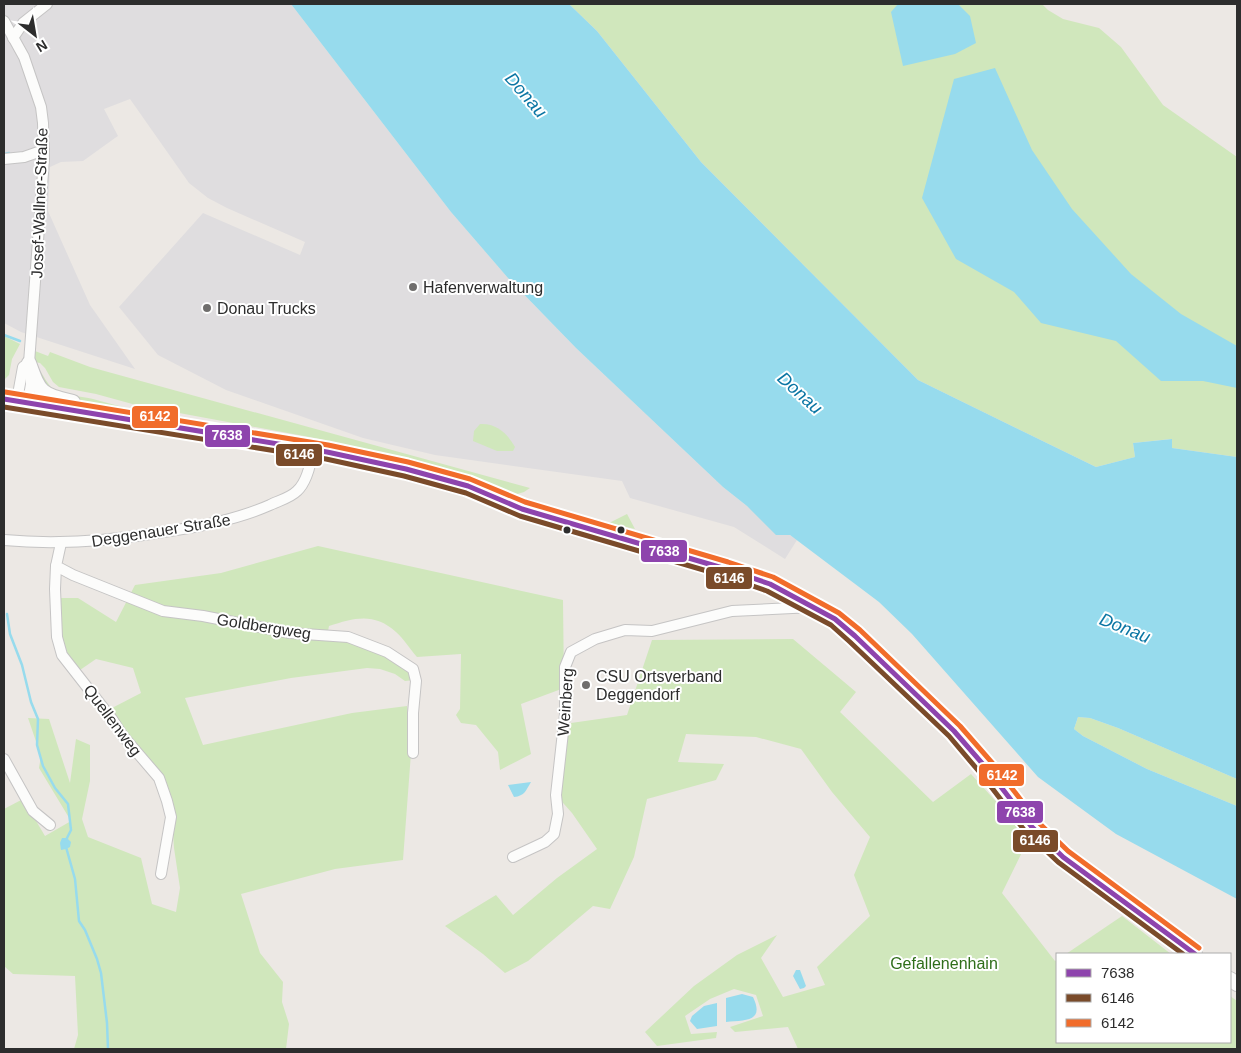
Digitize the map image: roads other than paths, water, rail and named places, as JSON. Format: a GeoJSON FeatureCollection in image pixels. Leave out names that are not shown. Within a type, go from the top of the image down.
{"type":"FeatureCollection","features":[{"type":"Feature","properties":{"kind":"main road"},"geometry":{"type":"LineString","coordinates":[[30,362],[37,384],[46,395],[98,407],[108,416]]}},
{"type":"Feature","properties":{"kind":"main road"},"geometry":{"type":"LineString","coordinates":[[16,401],[313,449],[406,468],[468,486],[522,509],[726,569],[770,584],[835,619],[855,636],[954,731],[988,770],[1031,826],[1064,857],[1194,953]]}},
{"type":"Feature","properties":{"kind":"street"},"geometry":{"type":"LineString","coordinates":[[13,38],[23,23],[47,4]]}},
{"type":"Feature","properties":{"kind":"street","name":"Josef-Wallner-Straße"},"geometry":{"type":"LineString","coordinates":[[4,21],[24,56],[41,107],[44,150],[30,362],[23,368],[16,401]]}},
{"type":"Feature","properties":{"kind":"street"},"geometry":{"type":"LineString","coordinates":[[4,159],[24,157],[44,150]]}},
{"type":"Feature","properties":{"kind":"street","name":"Deggenauer Straße"},"geometry":{"type":"LineString","coordinates":[[4,540],[95,542],[195,527],[246,515],[296,492],[302,485],[312,460],[313,449]]}},
{"type":"Feature","properties":{"kind":"street"},"geometry":{"type":"LineString","coordinates":[[56,566],[61,542]]}},
{"type":"Feature","properties":{"kind":"street","name":"Goldbergweg"},"geometry":{"type":"LineString","coordinates":[[56,566],[66,572],[163,611],[203,616],[290,633],[348,637],[387,652],[413,668],[416,681],[413,712],[413,753]]}},
{"type":"Feature","properties":{"kind":"street","name":"Quellenweg"},"geometry":{"type":"LineString","coordinates":[[56,566],[56,630],[62,655],[123,736],[159,778],[167,801],[171,817],[161,874]]}},
{"type":"Feature","properties":{"kind":"street","name":"Weinberg"},"geometry":{"type":"LineString","coordinates":[[513,857],[545,842],[554,834],[558,814],[556,795],[565,714],[565,667],[571,652],[595,639],[625,630],[652,631],[732,611],[814,607]]}},
{"type":"Feature","properties":{"kind":"street"},"geometry":{"type":"LineString","coordinates":[[4,759],[33,811],[50,825]]}},
{"type":"Feature","properties":{"kind":"water","name":"Donau"},"geometry":{"type":"Polygon","coordinates":[[[291,4],[569,4],[597,31],[701,162],[918,380],[1096,467],[1135,457],[1133,443],[1172,439],[1172,448],[1237,457],[1237,779],[1090,718],[1078,717],[1074,729],[1083,736],[1147,769],[1237,806],[1237,899],[1116,834],[1038,777],[912,634],[879,602],[790,535],[776,535],[576,348],[508,278],[451,212],[291,4]]]}},
{"type":"Feature","properties":{"kind":"water"},"geometry":{"type":"Polygon","coordinates":[[[898,4],[958,4],[970,16],[976,43],[955,54],[903,66],[891,12],[898,4]]]}},
{"type":"Feature","properties":{"kind":"water"},"geometry":{"type":"Polygon","coordinates":[[[995,68],[1032,150],[1072,209],[1131,274],[1181,314],[1237,346],[1237,388],[1203,381],[1161,381],[1116,341],[1041,323],[1014,292],[956,259],[922,198],[954,79],[995,68]]]}},
{"type":"Feature","properties":{"kind":"water"},"geometry":{"type":"Polygon","coordinates":[[[531,782],[523,794],[514,797],[508,785],[531,782]]]}},
{"type":"Feature","properties":{"kind":"water"},"geometry":{"type":"Polygon","coordinates":[[[62,838],[67,838],[71,842],[70,847],[61,850],[60,843],[62,838]]]}},
{"type":"Feature","properties":{"kind":"water"},"geometry":{"type":"Polygon","coordinates":[[[796,970],[800,970],[806,986],[804,988],[800,989],[793,976],[796,970]]]}},
{"type":"Feature","properties":{"kind":"water"},"geometry":{"type":"Polygon","coordinates":[[[742,994],[753,997],[757,1011],[755,1015],[746,1020],[726,1022],[726,998],[742,994]]]}},
{"type":"Feature","properties":{"kind":"water"},"geometry":{"type":"Polygon","coordinates":[[[717,1003],[717,1026],[697,1029],[690,1021],[692,1016],[704,1006],[717,1003]]]}},
{"type":"Feature","properties":{"kind":"waterway"},"geometry":{"type":"LineString","coordinates":[[4,154],[9,153]]}},
{"type":"Feature","properties":{"kind":"waterway"},"geometry":{"type":"LineString","coordinates":[[4,335],[20,341]]}},
{"type":"Feature","properties":{"kind":"waterway"},"geometry":{"type":"LineString","coordinates":[[7,614],[10,634],[22,665],[31,702],[38,719],[37,745],[43,766],[55,788],[68,804],[71,830],[66,840]]}},
{"type":"Feature","properties":{"kind":"waterway"},"geometry":{"type":"LineString","coordinates":[[66,847],[75,879],[79,921],[85,930],[101,973],[108,1049]]}},
{"type":"Feature","properties":{"kind":"place","name":"Hafenverwaltung"},"geometry":{"type":"Point","coordinates":[413,287]}},
{"type":"Feature","properties":{"kind":"place","name":"Donau Trucks"},"geometry":{"type":"Point","coordinates":[207,308]}},
{"type":"Feature","properties":{"kind":"place","name":"CSU Ortsverband Deggendorf"},"geometry":{"type":"Point","coordinates":[586,685]}},
{"type":"Feature","properties":{"kind":"park label","name":"Gefallenenhain"},"geometry":{"type":"Point","coordinates":[944,963]}}]}
